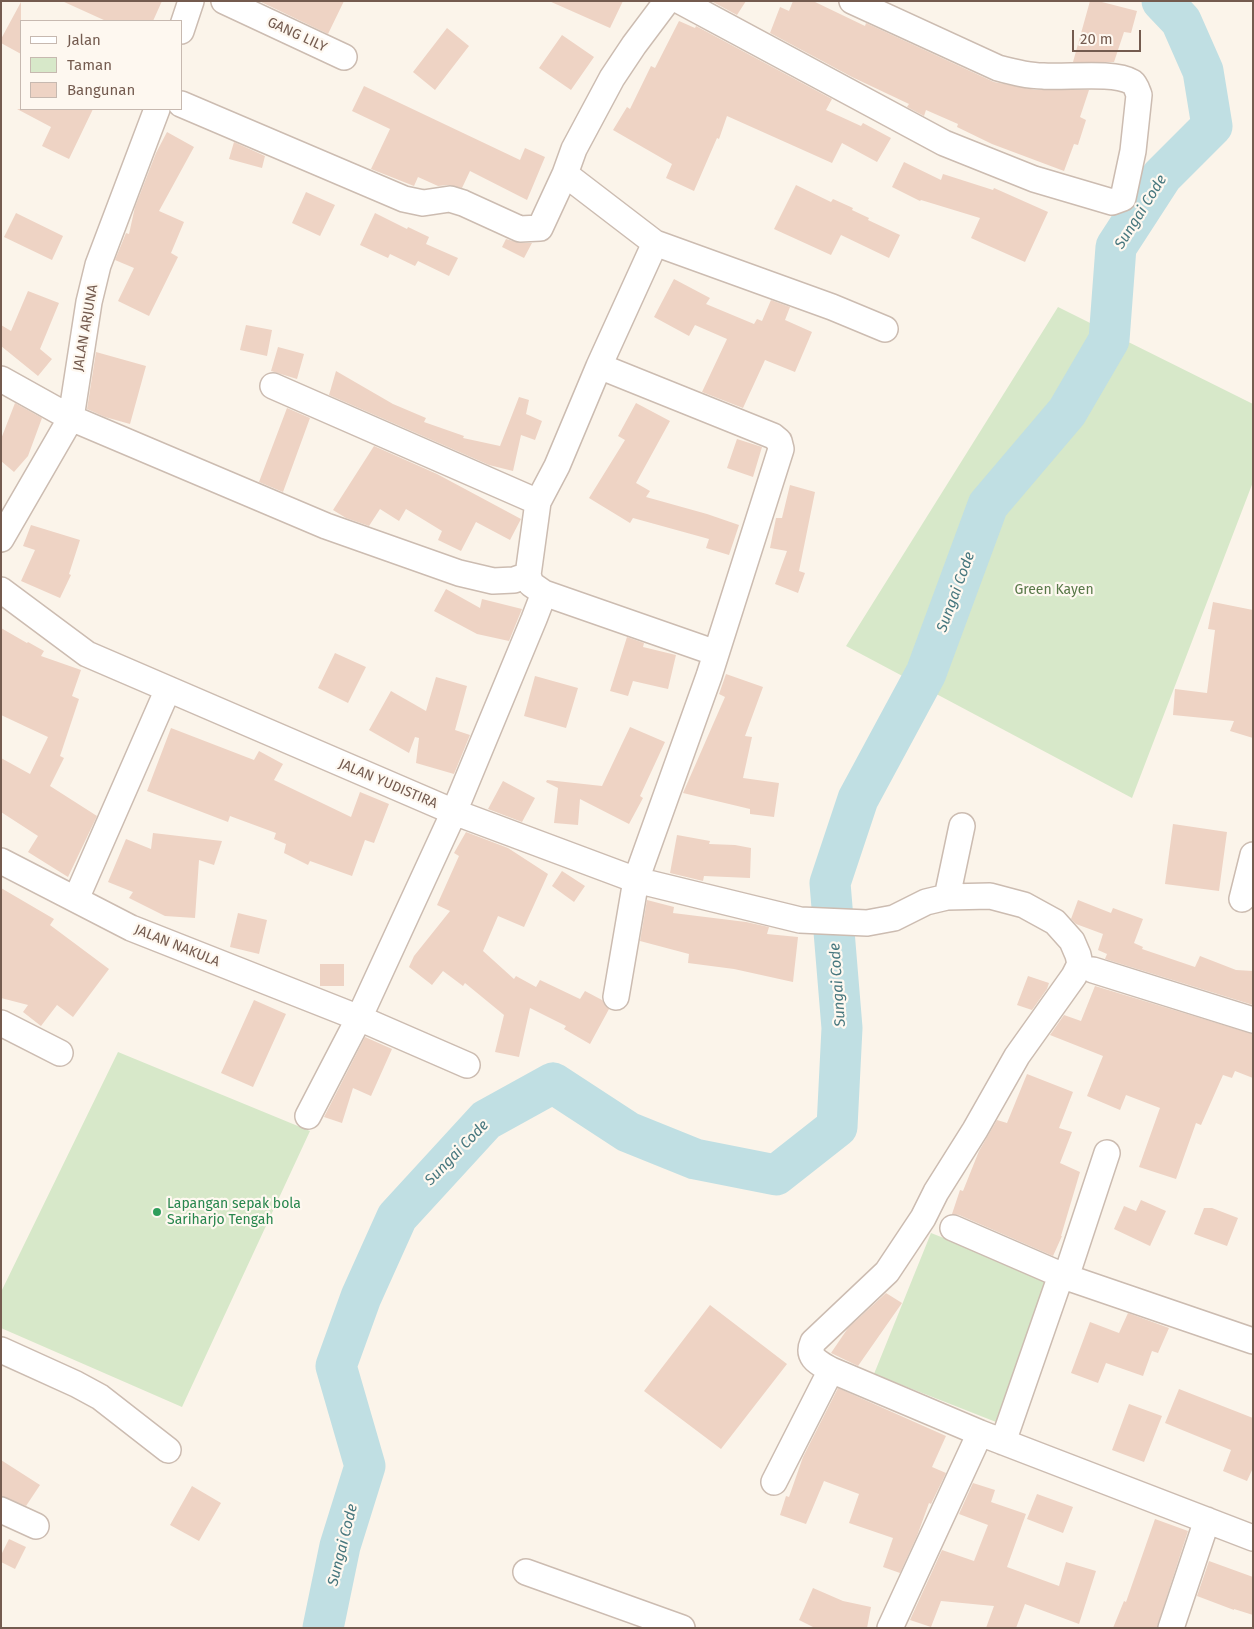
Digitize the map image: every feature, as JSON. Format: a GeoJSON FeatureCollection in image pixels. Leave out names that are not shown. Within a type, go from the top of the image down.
{"type":"FeatureCollection","features":[{"type":"Feature","properties":{"kind":"street"},"geometry":{"type":"LineString","coordinates":[[182,28],[191,1]]}},
{"type":"Feature","properties":{"kind":"street","name":"GANG LILY"},"geometry":{"type":"LineString","coordinates":[[224,1],[344,57]]}},
{"type":"Feature","properties":{"kind":"street"},"geometry":{"type":"LineString","coordinates":[[182,104],[404,199],[423,203],[450,199],[520,228],[540,228],[565,174],[574,149],[612,78],[667,1]]}},
{"type":"Feature","properties":{"kind":"street"},"geometry":{"type":"LineString","coordinates":[[680,1],[944,143],[1034,179],[1112,202],[1123,198],[1133,151],[1139,95],[1132,82],[1106,76],[1037,76],[998,68],[860,3]]}},
{"type":"Feature","properties":{"kind":"street","name":"JALAN ARJUNA"},"geometry":{"type":"LineString","coordinates":[[1,539],[71,418],[89,302],[98,265],[157,110]]}},
{"type":"Feature","properties":{"kind":"street"},"geometry":{"type":"LineString","coordinates":[[565,174],[655,243],[832,307],[884,329]]}},
{"type":"Feature","properties":{"kind":"street"},"geometry":{"type":"LineString","coordinates":[[308,1116],[359,1018],[454,812],[536,584],[538,502],[557,466],[599,366],[655,243]]}},
{"type":"Feature","properties":{"kind":"street"},"geometry":{"type":"LineString","coordinates":[[599,366],[772,436],[779,441],[781,449],[716,653],[636,880],[616,997]]}},
{"type":"Feature","properties":{"kind":"street"},"geometry":{"type":"LineString","coordinates":[[1,378],[71,418],[326,526],[459,573],[493,581],[514,580],[536,584],[716,653]]}},
{"type":"Feature","properties":{"kind":"street"},"geometry":{"type":"LineString","coordinates":[[273,386],[538,502]]}},
{"type":"Feature","properties":{"kind":"street","name":"JALAN YUDISTIRA"},"geometry":{"type":"LineString","coordinates":[[1,590],[87,654],[454,812],[636,880],[800,920],[867,923],[894,918],[926,902],[947,897],[990,896],[1024,905],[1040,912],[1055,922],[1068,936],[1078,954],[1080,964],[1074,976],[1016,1056],[975,1130],[936,1192],[923,1218],[887,1272],[813,1342],[810,1348],[814,1360],[831,1370]]}},
{"type":"Feature","properties":{"kind":"street"},"geometry":{"type":"LineString","coordinates":[[76,899],[168,689]]}},
{"type":"Feature","properties":{"kind":"street"},"geometry":{"type":"LineString","coordinates":[[947,897],[962,826]]}},
{"type":"Feature","properties":{"kind":"street"},"geometry":{"type":"LineString","coordinates":[[1242,899],[1253,855]]}},
{"type":"Feature","properties":{"kind":"street","name":"JALAN NAKULA"},"geometry":{"type":"LineString","coordinates":[[1,861],[131,928],[359,1018],[467,1065]]}},
{"type":"Feature","properties":{"kind":"street"},"geometry":{"type":"LineString","coordinates":[[1094,970],[1253,1020]]}},
{"type":"Feature","properties":{"kind":"street"},"geometry":{"type":"LineString","coordinates":[[1,1023],[60,1053]]}},
{"type":"Feature","properties":{"kind":"street"},"geometry":{"type":"LineString","coordinates":[[1003,1442],[1107,1154]]}},
{"type":"Feature","properties":{"kind":"street"},"geometry":{"type":"LineString","coordinates":[[953,1228],[1063,1276],[1252,1337]]}},
{"type":"Feature","properties":{"kind":"street"},"geometry":{"type":"LineString","coordinates":[[1,1350],[100,1397],[168,1450]]}},
{"type":"Feature","properties":{"kind":"street"},"geometry":{"type":"LineString","coordinates":[[774,1482],[831,1370],[1003,1442],[1253,1538]]}},
{"type":"Feature","properties":{"kind":"street"},"geometry":{"type":"LineString","coordinates":[[890,1628],[980,1432]]}},
{"type":"Feature","properties":{"kind":"street"},"geometry":{"type":"LineString","coordinates":[[1,1510],[36,1526]]}},
{"type":"Feature","properties":{"kind":"street"},"geometry":{"type":"LineString","coordinates":[[1172,1628],[1207,1520]]}},
{"type":"Feature","properties":{"kind":"street"},"geometry":{"type":"LineString","coordinates":[[526,1572],[682,1628]]}},
{"type":"Feature","properties":{"kind":"green space","name":"Green Kayen"},"geometry":{"type":"Polygon","coordinates":[[[1058,307],[1253,404],[1253,482],[1132,798],[846,646],[1058,307]]]}},
{"type":"Feature","properties":{"kind":"green space","name":"Lapangan sepak bola Sariharjo Tengah"},"geometry":{"type":"Polygon","coordinates":[[[118,1052],[310,1131],[182,1407],[1,1328],[1,1292],[118,1052]]]}},
{"type":"Feature","properties":{"kind":"green space"},"geometry":{"type":"Polygon","coordinates":[[[931,1233],[1053,1281],[996,1422],[874,1374],[931,1233]]]}},
{"type":"Feature","properties":{"kind":"building"},"geometry":{"type":"Polygon","coordinates":[[[62,1],[162,1],[153,20],[104,20],[62,1]]]}},
{"type":"Feature","properties":{"kind":"building"},"geometry":{"type":"Polygon","coordinates":[[[259,1],[344,1],[328,34],[259,1]]]}},
{"type":"Feature","properties":{"kind":"building"},"geometry":{"type":"Polygon","coordinates":[[[549,1],[623,1],[610,28],[549,1]]]}},
{"type":"Feature","properties":{"kind":"building"},"geometry":{"type":"Polygon","coordinates":[[[711,1],[746,1],[737,15],[711,1]]]}},
{"type":"Feature","properties":{"kind":"building"},"geometry":{"type":"Polygon","coordinates":[[[793,1],[813,1],[865,26],[866,23],[994,82],[1036,90],[1089,90],[1080,117],[1086,120],[1078,145],[1074,144],[1064,171],[992,144],[957,127],[958,124],[926,110],[924,116],[907,107],[909,104],[852,77],[770,33],[780,7],[789,11],[793,1]]]}},
{"type":"Feature","properties":{"kind":"building"},"geometry":{"type":"Polygon","coordinates":[[[1090,1],[1098,1],[1137,11],[1131,33],[1124,32],[1114,62],[1073,62],[1090,1]]]}},
{"type":"Feature","properties":{"kind":"building"},"geometry":{"type":"Polygon","coordinates":[[[21,2],[20,53],[1,43],[1,39],[21,2]]]}},
{"type":"Feature","properties":{"kind":"building"},"geometry":{"type":"Polygon","coordinates":[[[679,21],[695,28],[696,26],[832,99],[826,110],[861,126],[863,123],[891,138],[877,162],[842,143],[832,163],[727,116],[719,139],[717,138],[694,191],[666,178],[672,164],[613,130],[627,107],[630,109],[651,66],[655,68],[679,21]]]}},
{"type":"Feature","properties":{"kind":"building"},"geometry":{"type":"Polygon","coordinates":[[[447,28],[469,46],[435,90],[413,72],[447,28]]]}},
{"type":"Feature","properties":{"kind":"building"},"geometry":{"type":"Polygon","coordinates":[[[562,35],[594,57],[571,90],[539,68],[562,35]]]}},
{"type":"Feature","properties":{"kind":"building"},"geometry":{"type":"Polygon","coordinates":[[[364,86],[520,160],[525,148],[545,157],[527,200],[470,171],[462,188],[448,185],[438,186],[418,177],[414,186],[371,169],[390,129],[352,111],[364,86]]]}},
{"type":"Feature","properties":{"kind":"building"},"geometry":{"type":"Polygon","coordinates":[[[17,109],[93,110],[69,159],[42,146],[51,127],[17,109]]]}},
{"type":"Feature","properties":{"kind":"building"},"geometry":{"type":"Polygon","coordinates":[[[167,132],[194,147],[159,211],[184,222],[171,253],[178,257],[149,316],[118,301],[134,268],[115,260],[126,233],[129,234],[135,207],[156,153],[167,132]]]}},
{"type":"Feature","properties":{"kind":"building"},"geometry":{"type":"Polygon","coordinates":[[[234,142],[265,156],[262,168],[229,159],[234,142]]]}},
{"type":"Feature","properties":{"kind":"building"},"geometry":{"type":"Polygon","coordinates":[[[904,162],[941,180],[943,174],[993,190],[994,188],[1048,212],[1025,262],[971,238],[980,218],[920,201],[892,187],[904,162]]]}},
{"type":"Feature","properties":{"kind":"building"},"geometry":{"type":"Polygon","coordinates":[[[796,185],[831,202],[833,199],[853,208],[852,210],[869,218],[868,220],[900,235],[889,258],[841,235],[831,255],[774,229],[796,185]]]}},
{"type":"Feature","properties":{"kind":"building"},"geometry":{"type":"Polygon","coordinates":[[[306,192],[335,205],[320,236],[292,223],[306,192]]]}},
{"type":"Feature","properties":{"kind":"building"},"geometry":{"type":"Polygon","coordinates":[[[16,213],[63,236],[52,260],[4,237],[16,213]]]}},
{"type":"Feature","properties":{"kind":"building"},"geometry":{"type":"Polygon","coordinates":[[[375,213],[407,229],[408,227],[429,237],[426,244],[458,258],[449,276],[418,261],[415,266],[390,254],[388,258],[360,245],[375,213]]]}},
{"type":"Feature","properties":{"kind":"building"},"geometry":{"type":"Polygon","coordinates":[[[506,239],[520,243],[532,243],[524,258],[502,247],[506,239]]]}},
{"type":"Feature","properties":{"kind":"building"},"geometry":{"type":"Polygon","coordinates":[[[674,279],[710,298],[706,304],[754,324],[757,319],[762,321],[771,300],[790,307],[785,320],[812,332],[795,372],[765,360],[743,408],[702,392],[727,339],[695,325],[689,336],[654,317],[674,279]]]}},
{"type":"Feature","properties":{"kind":"building"},"geometry":{"type":"Polygon","coordinates":[[[28,291],[59,303],[40,349],[52,359],[38,376],[1,346],[1,325],[11,331],[28,291]]]}},
{"type":"Feature","properties":{"kind":"building"},"geometry":{"type":"Polygon","coordinates":[[[246,325],[272,330],[267,356],[240,350],[246,325]]]}},
{"type":"Feature","properties":{"kind":"building"},"geometry":{"type":"Polygon","coordinates":[[[278,347],[304,354],[297,379],[271,371],[278,347]]]}},
{"type":"Feature","properties":{"kind":"building"},"geometry":{"type":"Polygon","coordinates":[[[96,352],[146,366],[130,424],[105,417],[87,409],[96,352]]]}},
{"type":"Feature","properties":{"kind":"building"},"geometry":{"type":"Polygon","coordinates":[[[336,371],[393,404],[426,418],[424,422],[464,436],[463,438],[500,446],[519,397],[529,400],[526,414],[542,421],[535,440],[521,435],[513,471],[489,465],[329,395],[336,371]]]}},
{"type":"Feature","properties":{"kind":"building"},"geometry":{"type":"Polygon","coordinates":[[[15,403],[42,418],[28,456],[14,472],[1,461],[1,439],[15,403]]]}},
{"type":"Feature","properties":{"kind":"building"},"geometry":{"type":"Polygon","coordinates":[[[636,403],[670,421],[636,483],[650,491],[646,497],[739,525],[729,555],[706,548],[709,539],[633,518],[630,523],[589,498],[625,440],[618,436],[636,403]]]}},
{"type":"Feature","properties":{"kind":"building"},"geometry":{"type":"Polygon","coordinates":[[[287,408],[310,418],[283,492],[259,482],[287,408]]]}},
{"type":"Feature","properties":{"kind":"building"},"geometry":{"type":"Polygon","coordinates":[[[737,439],[762,447],[753,477],[727,468],[737,439]]]}},
{"type":"Feature","properties":{"kind":"building"},"geometry":{"type":"Polygon","coordinates":[[[374,446],[437,474],[521,519],[510,540],[476,522],[461,551],[438,540],[442,531],[406,509],[399,521],[380,509],[369,526],[346,518],[333,510],[374,446]]]}},
{"type":"Feature","properties":{"kind":"building"},"geometry":{"type":"Polygon","coordinates":[[[790,485],[815,492],[799,571],[805,573],[798,593],[775,584],[787,551],[770,548],[776,518],[782,518],[790,485]]]}},
{"type":"Feature","properties":{"kind":"building"},"geometry":{"type":"Polygon","coordinates":[[[31,525],[80,540],[69,574],[71,575],[60,598],[21,581],[35,550],[23,546],[31,525]]]}},
{"type":"Feature","properties":{"kind":"building"},"geometry":{"type":"Polygon","coordinates":[[[446,589],[480,608],[482,599],[522,609],[509,641],[477,634],[434,611],[446,589]]]}},
{"type":"Feature","properties":{"kind":"building"},"geometry":{"type":"Polygon","coordinates":[[[1213,602],[1253,610],[1253,738],[1230,731],[1234,721],[1173,715],[1175,689],[1207,693],[1215,630],[1208,629],[1213,602]]]}},
{"type":"Feature","properties":{"kind":"building"},"geometry":{"type":"Polygon","coordinates":[[[1,628],[44,651],[41,656],[81,670],[72,696],[79,699],[60,756],[64,758],[50,786],[97,816],[68,877],[28,852],[38,836],[1,812],[1,758],[30,774],[48,737],[1,715],[1,628]]]}},
{"type":"Feature","properties":{"kind":"building"},"geometry":{"type":"Polygon","coordinates":[[[627,637],[644,643],[643,647],[676,655],[668,689],[633,681],[628,696],[610,691],[627,637]]]}},
{"type":"Feature","properties":{"kind":"building"},"geometry":{"type":"Polygon","coordinates":[[[335,653],[366,667],[348,703],[318,688],[335,653]]]}},
{"type":"Feature","properties":{"kind":"building"},"geometry":{"type":"Polygon","coordinates":[[[726,674],[763,687],[745,736],[752,737],[743,778],[779,783],[774,817],[750,814],[750,809],[683,793],[725,697],[719,694],[726,674]]]}},
{"type":"Feature","properties":{"kind":"building"},"geometry":{"type":"Polygon","coordinates":[[[535,676],[578,688],[566,728],[524,716],[535,676]]]}},
{"type":"Feature","properties":{"kind":"building"},"geometry":{"type":"Polygon","coordinates":[[[436,677],[467,686],[455,730],[470,735],[454,774],[416,763],[419,738],[415,737],[409,753],[369,730],[391,691],[426,711],[436,677]]]}},
{"type":"Feature","properties":{"kind":"building"},"geometry":{"type":"Polygon","coordinates":[[[630,727],[665,742],[640,796],[643,798],[629,824],[580,799],[578,825],[554,823],[558,788],[546,782],[547,780],[602,786],[630,727]]]}},
{"type":"Feature","properties":{"kind":"building"},"geometry":{"type":"Polygon","coordinates":[[[171,728],[254,760],[259,751],[283,764],[274,780],[351,817],[360,792],[389,804],[374,843],[365,840],[352,876],[310,861],[308,865],[284,853],[286,844],[274,839],[276,833],[230,816],[228,822],[147,791],[171,728]]]}},
{"type":"Feature","properties":{"kind":"building"},"geometry":{"type":"Polygon","coordinates":[[[503,781],[535,798],[522,822],[488,809],[503,781]]]}},
{"type":"Feature","properties":{"kind":"building"},"geometry":{"type":"Polygon","coordinates":[[[1173,824],[1227,832],[1219,891],[1165,884],[1173,824]]]}},
{"type":"Feature","properties":{"kind":"building"},"geometry":{"type":"Polygon","coordinates":[[[466,832],[508,848],[548,874],[524,927],[498,916],[483,951],[514,979],[516,976],[536,987],[540,980],[580,999],[585,991],[602,1000],[609,1009],[590,1044],[564,1029],[566,1026],[530,1008],[519,1057],[495,1052],[504,1015],[465,983],[463,986],[443,971],[432,985],[409,967],[414,956],[450,911],[437,905],[459,856],[454,853],[466,832]]]}},
{"type":"Feature","properties":{"kind":"building"},"geometry":{"type":"Polygon","coordinates":[[[153,833],[222,841],[214,865],[199,860],[195,918],[165,916],[129,898],[133,892],[108,882],[126,839],[151,849],[153,833]]]}},
{"type":"Feature","properties":{"kind":"building"},"geometry":{"type":"Polygon","coordinates":[[[677,835],[710,841],[709,844],[751,848],[750,878],[704,876],[703,881],[670,873],[677,835]]]}},
{"type":"Feature","properties":{"kind":"building"},"geometry":{"type":"Polygon","coordinates":[[[562,871],[585,886],[574,902],[552,886],[562,871]]]}},
{"type":"Feature","properties":{"kind":"building"},"geometry":{"type":"Polygon","coordinates":[[[1,888],[54,919],[50,925],[109,969],[73,1017],[57,1005],[41,1026],[23,1012],[28,1005],[1,998],[1,888]]]}},
{"type":"Feature","properties":{"kind":"building"},"geometry":{"type":"Polygon","coordinates":[[[647,900],[674,907],[673,913],[746,922],[769,927],[767,934],[798,937],[793,982],[734,969],[688,963],[689,954],[640,941],[647,900]]]}},
{"type":"Feature","properties":{"kind":"building"},"geometry":{"type":"Polygon","coordinates":[[[1078,900],[1111,913],[1113,908],[1143,919],[1134,943],[1143,947],[1142,949],[1195,967],[1200,956],[1236,970],[1253,971],[1253,1005],[1105,959],[1107,954],[1098,950],[1103,934],[1076,924],[1071,919],[1078,900]]]}},
{"type":"Feature","properties":{"kind":"building"},"geometry":{"type":"Polygon","coordinates":[[[238,913],[267,920],[259,954],[230,947],[238,913]]]}},
{"type":"Feature","properties":{"kind":"building"},"geometry":{"type":"Polygon","coordinates":[[[320,964],[344,964],[344,986],[320,986],[320,964]]]}},
{"type":"Feature","properties":{"kind":"building"},"geometry":{"type":"Polygon","coordinates":[[[1028,976],[1049,983],[1047,989],[1032,1010],[1017,1005],[1028,976]]]}},
{"type":"Feature","properties":{"kind":"building"},"geometry":{"type":"Polygon","coordinates":[[[1095,986],[1253,1034],[1253,1078],[1235,1071],[1232,1078],[1223,1075],[1201,1125],[1196,1123],[1176,1179],[1139,1167],[1160,1108],[1126,1095],[1120,1110],[1087,1096],[1103,1056],[1050,1035],[1064,1015],[1081,1021],[1095,986]]]}},
{"type":"Feature","properties":{"kind":"building"},"geometry":{"type":"Polygon","coordinates":[[[254,1000],[286,1014],[253,1087],[221,1073],[254,1000]]]}},
{"type":"Feature","properties":{"kind":"building"},"geometry":{"type":"Polygon","coordinates":[[[365,1037],[392,1049],[371,1096],[353,1088],[342,1123],[324,1117],[365,1037]]]}},
{"type":"Feature","properties":{"kind":"building"},"geometry":{"type":"Polygon","coordinates":[[[1027,1074],[1073,1092],[1059,1128],[1072,1132],[1060,1163],[1080,1172],[1062,1236],[1053,1256],[959,1215],[952,1214],[960,1190],[963,1191],[979,1151],[997,1120],[1007,1123],[1027,1074]]]}},
{"type":"Feature","properties":{"kind":"building"},"geometry":{"type":"Polygon","coordinates":[[[1141,1200],[1166,1211],[1150,1246],[1114,1229],[1124,1206],[1136,1211],[1141,1200]]]}},
{"type":"Feature","properties":{"kind":"building"},"geometry":{"type":"Polygon","coordinates":[[[1204,1208],[1212,1208],[1238,1218],[1227,1246],[1194,1234],[1204,1208]]]}},
{"type":"Feature","properties":{"kind":"building"},"geometry":{"type":"Polygon","coordinates":[[[886,1293],[902,1303],[858,1366],[831,1353],[848,1328],[886,1293]]]}},
{"type":"Feature","properties":{"kind":"building"},"geometry":{"type":"Polygon","coordinates":[[[710,1305],[787,1364],[721,1449],[644,1391],[710,1305]]]}},
{"type":"Feature","properties":{"kind":"building"},"geometry":{"type":"Polygon","coordinates":[[[1128,1313],[1169,1328],[1158,1353],[1152,1351],[1143,1376],[1106,1363],[1098,1383],[1071,1373],[1090,1322],[1119,1333],[1128,1313]]]}},
{"type":"Feature","properties":{"kind":"building"},"geometry":{"type":"Polygon","coordinates":[[[838,1388],[946,1436],[932,1467],[946,1473],[931,1504],[929,1503],[917,1536],[900,1573],[883,1567],[893,1538],[849,1523],[859,1494],[824,1481],[806,1524],[780,1515],[786,1496],[789,1497],[803,1457],[838,1388]]]}},
{"type":"Feature","properties":{"kind":"building"},"geometry":{"type":"Polygon","coordinates":[[[1179,1389],[1253,1418],[1253,1468],[1247,1481],[1223,1471],[1231,1450],[1165,1423],[1179,1389]]]}},
{"type":"Feature","properties":{"kind":"building"},"geometry":{"type":"Polygon","coordinates":[[[1129,1404],[1162,1416],[1144,1462],[1112,1450],[1129,1404]]]}},
{"type":"Feature","properties":{"kind":"building"},"geometry":{"type":"Polygon","coordinates":[[[1,1460],[40,1485],[26,1506],[1,1496],[1,1460]]]}},
{"type":"Feature","properties":{"kind":"building"},"geometry":{"type":"Polygon","coordinates":[[[973,1483],[995,1490],[991,1502],[1026,1514],[1007,1567],[1059,1586],[1066,1562],[1096,1571],[1079,1624],[1025,1604],[1016,1628],[986,1628],[994,1606],[941,1601],[931,1627],[910,1620],[942,1550],[974,1561],[988,1525],[959,1514],[973,1483]]]}},
{"type":"Feature","properties":{"kind":"building"},"geometry":{"type":"Polygon","coordinates":[[[192,1486],[221,1503],[199,1541],[170,1525],[192,1486]]]}},
{"type":"Feature","properties":{"kind":"building"},"geometry":{"type":"Polygon","coordinates":[[[1037,1494],[1073,1507],[1063,1533],[1027,1519],[1037,1494]]]}},
{"type":"Feature","properties":{"kind":"building"},"geometry":{"type":"Polygon","coordinates":[[[1155,1519],[1188,1531],[1157,1627],[1113,1628],[1124,1601],[1126,1602],[1155,1519]]]}},
{"type":"Feature","properties":{"kind":"building"},"geometry":{"type":"Polygon","coordinates":[[[9,1539],[26,1547],[15,1569],[1,1562],[1,1555],[9,1539]]]}},
{"type":"Feature","properties":{"kind":"building"},"geometry":{"type":"Polygon","coordinates":[[[1209,1561],[1253,1577],[1253,1615],[1197,1596],[1209,1561]]]}},
{"type":"Feature","properties":{"kind":"building"},"geometry":{"type":"Polygon","coordinates":[[[813,1588],[843,1601],[871,1607],[867,1628],[815,1628],[799,1620],[813,1588]]]}},
{"type":"Feature","properties":{"kind":"waterway","name":"Sungai Code"},"geometry":{"type":"LineString","coordinates":[[323,1628],[340,1546],[365,1466],[336,1366],[361,1297],[397,1217],[486,1120],[553,1083],[628,1132],[695,1159],[776,1175],[837,1127],[842,1028],[830,883],[858,799],[926,673],[988,505],[1067,412],[1109,340],[1116,247],[1162,176],[1212,126],[1203,71],[1181,21],[1162,1]]}},
{"type":"Feature","properties":{"kind":"place","name":"Lapangan sepak bola Sariharjo Tengah"},"geometry":{"type":"Point","coordinates":[157,1212]}}]}
